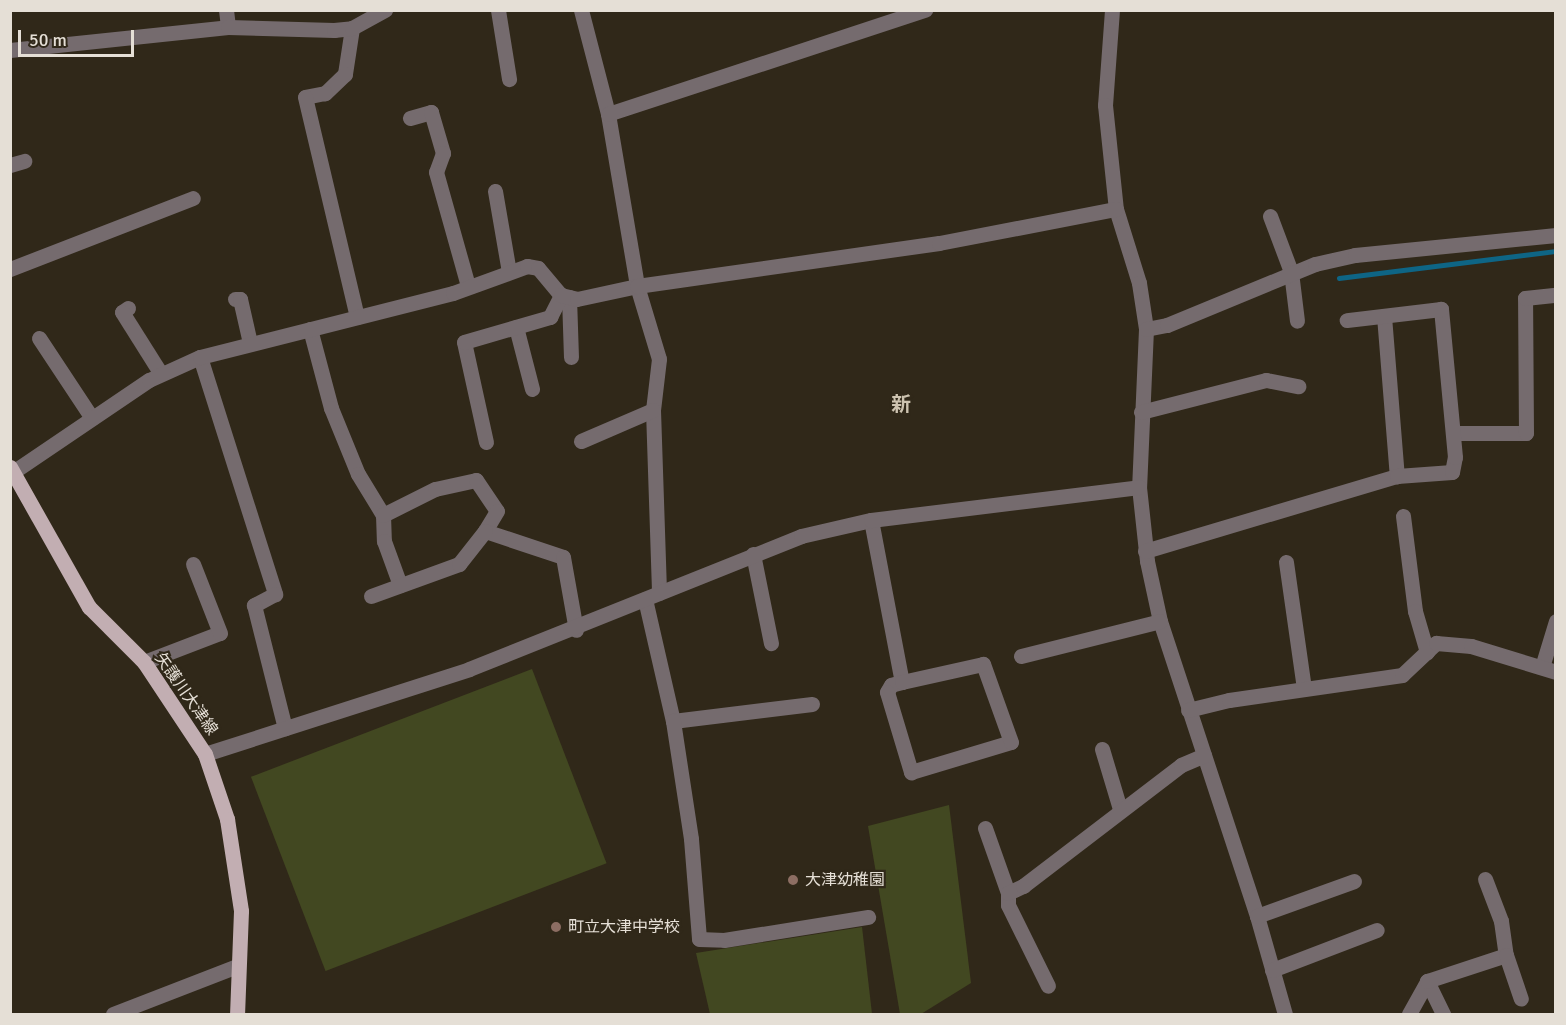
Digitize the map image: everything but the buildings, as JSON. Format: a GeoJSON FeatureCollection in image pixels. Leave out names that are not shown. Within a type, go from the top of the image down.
{"type":"FeatureCollection","features":[{"type":"Feature","properties":{"kind":"main road","name":"矢護川大津線"},"geometry":{"type":"LineString","coordinates":[[12,469],[89,607],[144,662],[205,754],[232,845],[241,911],[237,966],[237,1014]]}},
{"type":"Feature","properties":{"kind":"street"},"geometry":{"type":"LineString","coordinates":[[226,10],[228,27]]}},
{"type":"Feature","properties":{"kind":"street"},"geometry":{"type":"LineString","coordinates":[[10,50],[228,27],[351,28],[385,10]]}},
{"type":"Feature","properties":{"kind":"street"},"geometry":{"type":"LineString","coordinates":[[498,10],[509,79]]}},
{"type":"Feature","properties":{"kind":"street"},"geometry":{"type":"LineString","coordinates":[[581,10],[608,114],[637,286],[659,359],[653,410],[652,596],[691,840],[699,939],[724,940],[868,917]]}},
{"type":"Feature","properties":{"kind":"street"},"geometry":{"type":"LineString","coordinates":[[608,114],[925,10]]}},
{"type":"Feature","properties":{"kind":"street"},"geometry":{"type":"LineString","coordinates":[[1112,10],[1105,105],[1116,209],[1139,283],[1146,329],[1139,487],[1145,551],[1160,621],[1257,916],[1285,1014]]}},
{"type":"Feature","properties":{"kind":"street"},"geometry":{"type":"LineString","coordinates":[[351,28],[345,74],[326,93],[305,97],[357,317]]}},
{"type":"Feature","properties":{"kind":"street"},"geometry":{"type":"LineString","coordinates":[[410,118],[431,112],[443,153],[436,172],[468,286]]}},
{"type":"Feature","properties":{"kind":"street"},"geometry":{"type":"LineString","coordinates":[[495,191],[509,272]]}},
{"type":"Feature","properties":{"kind":"street"},"geometry":{"type":"LineString","coordinates":[[10,269],[193,198]]}},
{"type":"Feature","properties":{"kind":"street"},"geometry":{"type":"LineString","coordinates":[[486,442],[464,342],[550,316],[565,296],[939,243],[1116,209]]}},
{"type":"Feature","properties":{"kind":"street"},"geometry":{"type":"LineString","coordinates":[[1270,216],[1291,272],[1297,321]]}},
{"type":"Feature","properties":{"kind":"street"},"geometry":{"type":"LineString","coordinates":[[1146,329],[1167,325],[1291,272],[1355,255],[1556,235]]}},
{"type":"Feature","properties":{"kind":"street"},"geometry":{"type":"LineString","coordinates":[[12,469],[161,374],[200,357],[357,317],[468,286],[527,266],[538,268],[565,296],[571,357]]}},
{"type":"Feature","properties":{"kind":"street"},"geometry":{"type":"LineString","coordinates":[[1453,433],[1526,433],[1525,298],[1556,294]]}},
{"type":"Feature","properties":{"kind":"street"},"geometry":{"type":"LineString","coordinates":[[235,299],[240,298],[250,343]]}},
{"type":"Feature","properties":{"kind":"street"},"geometry":{"type":"LineString","coordinates":[[128,308],[122,312],[161,374]]}},
{"type":"Feature","properties":{"kind":"street"},"geometry":{"type":"LineString","coordinates":[[1145,551],[1397,476],[1452,472],[1453,433],[1442,309],[1347,320]]}},
{"type":"Feature","properties":{"kind":"street"},"geometry":{"type":"LineString","coordinates":[[1384,316],[1397,476]]}},
{"type":"Feature","properties":{"kind":"street"},"geometry":{"type":"LineString","coordinates":[[516,327],[532,389]]}},
{"type":"Feature","properties":{"kind":"street"},"geometry":{"type":"LineString","coordinates":[[310,329],[331,408],[358,474],[383,515],[384,542],[400,585]]}},
{"type":"Feature","properties":{"kind":"street"},"geometry":{"type":"LineString","coordinates":[[39,338],[92,418]]}},
{"type":"Feature","properties":{"kind":"street"},"geometry":{"type":"LineString","coordinates":[[200,357],[275,594],[254,605],[285,728]]}},
{"type":"Feature","properties":{"kind":"street"},"geometry":{"type":"LineString","coordinates":[[1141,412],[1266,380],[1298,386]]}},
{"type":"Feature","properties":{"kind":"street"},"geometry":{"type":"LineString","coordinates":[[581,441],[653,410]]}},
{"type":"Feature","properties":{"kind":"street"},"geometry":{"type":"LineString","coordinates":[[371,596],[459,564],[485,531],[497,511],[476,480],[435,489],[383,515]]}},
{"type":"Feature","properties":{"kind":"street"},"geometry":{"type":"LineString","coordinates":[[205,754],[576,630],[652,596],[801,536],[871,520],[1139,487]]}},
{"type":"Feature","properties":{"kind":"street"},"geometry":{"type":"LineString","coordinates":[[1403,516],[1414,610],[1426,652]]}},
{"type":"Feature","properties":{"kind":"street"},"geometry":{"type":"LineString","coordinates":[[871,520],[902,682]]}},
{"type":"Feature","properties":{"kind":"street"},"geometry":{"type":"LineString","coordinates":[[485,531],[563,557],[576,630]]}},
{"type":"Feature","properties":{"kind":"street"},"geometry":{"type":"LineString","coordinates":[[753,554],[771,643]]}},
{"type":"Feature","properties":{"kind":"street"},"geometry":{"type":"LineString","coordinates":[[1286,562],[1304,689]]}},
{"type":"Feature","properties":{"kind":"street"},"geometry":{"type":"LineString","coordinates":[[144,662],[220,633],[193,564]]}},
{"type":"Feature","properties":{"kind":"street"},"geometry":{"type":"LineString","coordinates":[[1021,656],[1160,621]]}},
{"type":"Feature","properties":{"kind":"street"},"geometry":{"type":"LineString","coordinates":[[1188,710],[1304,689],[1402,675],[1436,643],[1471,646],[1549,669],[1556,621]]}},
{"type":"Feature","properties":{"kind":"street"},"geometry":{"type":"LineString","coordinates":[[983,664],[1011,741],[911,772],[887,692],[891,685],[902,682],[983,664]]}},
{"type":"Feature","properties":{"kind":"street"},"geometry":{"type":"LineString","coordinates":[[673,721],[812,704]]}},
{"type":"Feature","properties":{"kind":"street"},"geometry":{"type":"LineString","coordinates":[[1102,749],[1120,809]]}},
{"type":"Feature","properties":{"kind":"street"},"geometry":{"type":"LineString","coordinates":[[1008,893],[1023,886],[1180,765],[1204,755]]}},
{"type":"Feature","properties":{"kind":"street"},"geometry":{"type":"LineString","coordinates":[[985,828],[1008,893],[1008,905],[1048,986]]}},
{"type":"Feature","properties":{"kind":"street"},"geometry":{"type":"LineString","coordinates":[[1485,879],[1501,921],[1506,955],[1521,999]]}},
{"type":"Feature","properties":{"kind":"street"},"geometry":{"type":"LineString","coordinates":[[1257,916],[1354,881]]}},
{"type":"Feature","properties":{"kind":"street"},"geometry":{"type":"LineString","coordinates":[[1272,970],[1377,930]]}},
{"type":"Feature","properties":{"kind":"street"},"geometry":{"type":"LineString","coordinates":[[1409,1014],[1427,981],[1506,955]]}},
{"type":"Feature","properties":{"kind":"street"},"geometry":{"type":"LineString","coordinates":[[113,1014],[237,966]]}},
{"type":"Feature","properties":{"kind":"street"},"geometry":{"type":"LineString","coordinates":[[1427,981],[1443,1014]]}},
{"type":"Feature","properties":{"kind":"green space"},"geometry":{"type":"Polygon","coordinates":[[[532,669],[607,863],[326,971],[251,777],[532,669]]]}},
{"type":"Feature","properties":{"kind":"green space"},"geometry":{"type":"Polygon","coordinates":[[[949,805],[971,983],[921,1014],[900,1014],[868,826],[949,805]]]}},
{"type":"Feature","properties":{"kind":"green space"},"geometry":{"type":"Polygon","coordinates":[[[862,927],[872,1014],[710,1014],[696,953],[862,927]]]}},
{"type":"Feature","properties":{"kind":"waterway"},"geometry":{"type":"LineString","coordinates":[[1339,278],[1556,251]]}},
{"type":"Feature","properties":{"kind":"place","name":"大津幼稚園"},"geometry":{"type":"Point","coordinates":[793,880]}},
{"type":"Feature","properties":{"kind":"place","name":"町立大津中学校"},"geometry":{"type":"Point","coordinates":[556,927]}},
{"type":"Feature","properties":{"kind":"district","name":"新"},"geometry":{"type":"Point","coordinates":[901,404]}}]}
